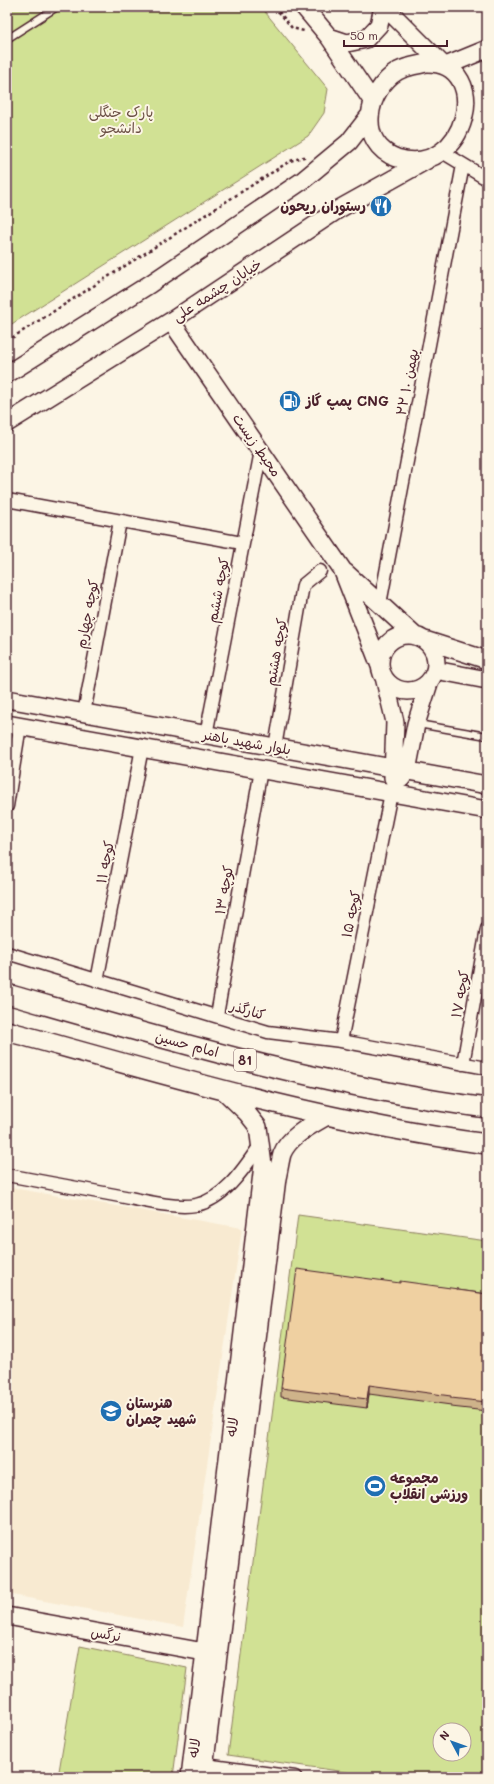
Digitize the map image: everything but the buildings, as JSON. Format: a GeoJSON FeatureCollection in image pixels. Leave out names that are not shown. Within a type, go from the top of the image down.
{"type":"FeatureCollection","features":[{"type":"Feature","properties":{"kind":"main road","name":"امام حسین"},"geometry":{"type":"LineString","coordinates":[[7,994],[218,1053],[355,1087],[427,1100],[487,1108]]}},
{"type":"Feature","properties":{"kind":"main road"},"geometry":{"type":"LineString","coordinates":[[7,1031],[223,1090],[328,1116],[423,1136],[487,1144]]}},
{"type":"Feature","properties":{"kind":"street"},"geometry":{"type":"LineString","coordinates":[[304,7],[329,37],[372,108],[370,127],[376,143],[387,154],[407,161],[427,160],[444,153],[457,143],[475,124],[478,92],[472,80],[458,68],[444,64],[384,7],[379,25],[366,39],[347,43],[329,37]]}},
{"type":"Feature","properties":{"kind":"street"},"geometry":{"type":"LineString","coordinates":[[7,374],[150,284],[302,181],[349,142],[372,108],[387,80],[398,72],[413,66],[444,64],[487,50]]}},
{"type":"Feature","properties":{"kind":"street"},"geometry":{"type":"LineString","coordinates":[[444,153],[487,179]]}},
{"type":"Feature","properties":{"kind":"street","name":"خیابان چشمه علی"},"geometry":{"type":"LineString","coordinates":[[7,423],[171,321],[339,209],[427,160]]}},
{"type":"Feature","properties":{"kind":"street","name":"۲۲ بهمن ۱۰"},"geometry":{"type":"LineString","coordinates":[[380,604],[463,165]]}},
{"type":"Feature","properties":{"kind":"street","name":"محیط زیست"},"geometry":{"type":"LineString","coordinates":[[171,321],[342,569],[420,638]]}},
{"type":"Feature","properties":{"kind":"street","name":"کوچه ششم"},"geometry":{"type":"LineString","coordinates":[[206,735],[261,451]]}},
{"type":"Feature","properties":{"kind":"street"},"geometry":{"type":"LineString","coordinates":[[7,500],[242,543]]}},
{"type":"Feature","properties":{"kind":"street","name":"کوچه چهارم"},"geometry":{"type":"LineString","coordinates":[[84,713],[120,521]]}},
{"type":"Feature","properties":{"kind":"street","name":"محیط زیست"},"geometry":{"type":"LineString","coordinates":[[342,569],[382,672],[395,722],[400,770]]}},
{"type":"Feature","properties":{"kind":"street","name":"کوچه هشتم"},"geometry":{"type":"LineString","coordinates":[[275,747],[303,585],[320,571]]}},
{"type":"Feature","properties":{"kind":"street"},"geometry":{"type":"LineString","coordinates":[[433,675],[422,687],[417,689],[401,690],[391,685],[382,672],[381,656],[390,642],[404,635],[420,638],[487,660]]}},
{"type":"Feature","properties":{"kind":"street"},"geometry":{"type":"LineString","coordinates":[[392,793],[433,675],[436,659],[432,648],[420,638]]}},
{"type":"Feature","properties":{"kind":"street"},"geometry":{"type":"LineString","coordinates":[[433,675],[487,680]]}},
{"type":"Feature","properties":{"kind":"street","name":"بلوار شهید باهنر"},"geometry":{"type":"LineString","coordinates":[[7,699],[487,785]]}},
{"type":"Feature","properties":{"kind":"street"},"geometry":{"type":"LineString","coordinates":[[7,806],[14,725]]}},
{"type":"Feature","properties":{"kind":"street","name":"بلوار شهید باهنر"},"geometry":{"type":"LineString","coordinates":[[14,725],[487,810]]}},
{"type":"Feature","properties":{"kind":"street","name":"کوچه ۱۱"},"geometry":{"type":"LineString","coordinates":[[97,981],[142,748]]}},
{"type":"Feature","properties":{"kind":"street","name":"کوچه ۱۳"},"geometry":{"type":"LineString","coordinates":[[217,1016],[262,770]]}},
{"type":"Feature","properties":{"kind":"street","name":"کوچه ۱۵"},"geometry":{"type":"LineString","coordinates":[[341,1042],[392,793]]}},
{"type":"Feature","properties":{"kind":"street","name":"کوچه ۱۷"},"geometry":{"type":"LineString","coordinates":[[463,1064],[487,929]]}},
{"type":"Feature","properties":{"kind":"street","name":"کنارگذر"},"geometry":{"type":"LineString","coordinates":[[7,953],[268,1032],[341,1042],[487,1068]]}},
{"type":"Feature","properties":{"kind":"street","name":"لاله"},"geometry":{"type":"LineString","coordinates":[[204,1771],[212,1653],[263,1165],[258,1127],[247,1113],[223,1090]]}},
{"type":"Feature","properties":{"kind":"street"},"geometry":{"type":"LineString","coordinates":[[7,1175],[151,1202],[196,1205],[214,1197],[230,1184],[248,1163],[260,1144],[268,1141],[274,1142],[280,1145],[283,1152],[292,1140],[305,1129],[328,1116]]}},
{"type":"Feature","properties":{"kind":"street","name":"لاله"},"geometry":{"type":"LineString","coordinates":[[190,1777],[212,1653],[272,1214],[283,1152]]}},
{"type":"Feature","properties":{"kind":"street","name":"نرگس"},"geometry":{"type":"LineString","coordinates":[[7,1616],[212,1653]]}},
{"type":"Feature","properties":{"kind":"street"},"geometry":{"type":"LineString","coordinates":[[204,1771],[295,1777]]}},
{"type":"Feature","properties":{"kind":"lane"},"geometry":{"type":"LineString","coordinates":[[7,39],[57,7]]}},
{"type":"Feature","properties":{"kind":"lane"},"geometry":{"type":"LineString","coordinates":[[416,724],[487,736]]}},
{"type":"Feature","properties":{"kind":"path"},"geometry":{"type":"LineString","coordinates":[[7,341],[290,162],[312,154]]}},
{"type":"Feature","properties":{"kind":"shaded area","name":"هنرستان شهید چمران"},"geometry":{"type":"Polygon","coordinates":[[[7,1187],[242,1228],[183,1627],[7,1594],[7,1187]]]}},
{"type":"Feature","properties":{"kind":"green space","name":"پارک جنگلی دانشجو"},"geometry":{"type":"Polygon","coordinates":[[[7,7],[261,7],[328,89],[324,113],[308,136],[7,327],[7,7]]]}},
{"type":"Feature","properties":{"kind":"green space","name":"مجموعه ورزشی انقلاب"},"geometry":{"type":"Polygon","coordinates":[[[298,1215],[487,1241],[487,1777],[380,1777],[228,1755],[298,1215]]]}},
{"type":"Feature","properties":{"kind":"green space"},"geometry":{"type":"Polygon","coordinates":[[[80,1646],[187,1668],[173,1777],[58,1777],[80,1646]]]}},
{"type":"Feature","properties":{"kind":"place","name":"رستوران ریحون"},"geometry":{"type":"Point","coordinates":[381,206]}},
{"type":"Feature","properties":{"kind":"place","name":"پمپ گاز CNG"},"geometry":{"type":"Point","coordinates":[290,401]}},
{"type":"Feature","properties":{"kind":"place","name":"هنرستان شهید چمران"},"geometry":{"type":"Point","coordinates":[111,1411]}},
{"type":"Feature","properties":{"kind":"place","name":"مجموعه ورزشی انقلاب"},"geometry":{"type":"Point","coordinates":[375,1486]}}]}
